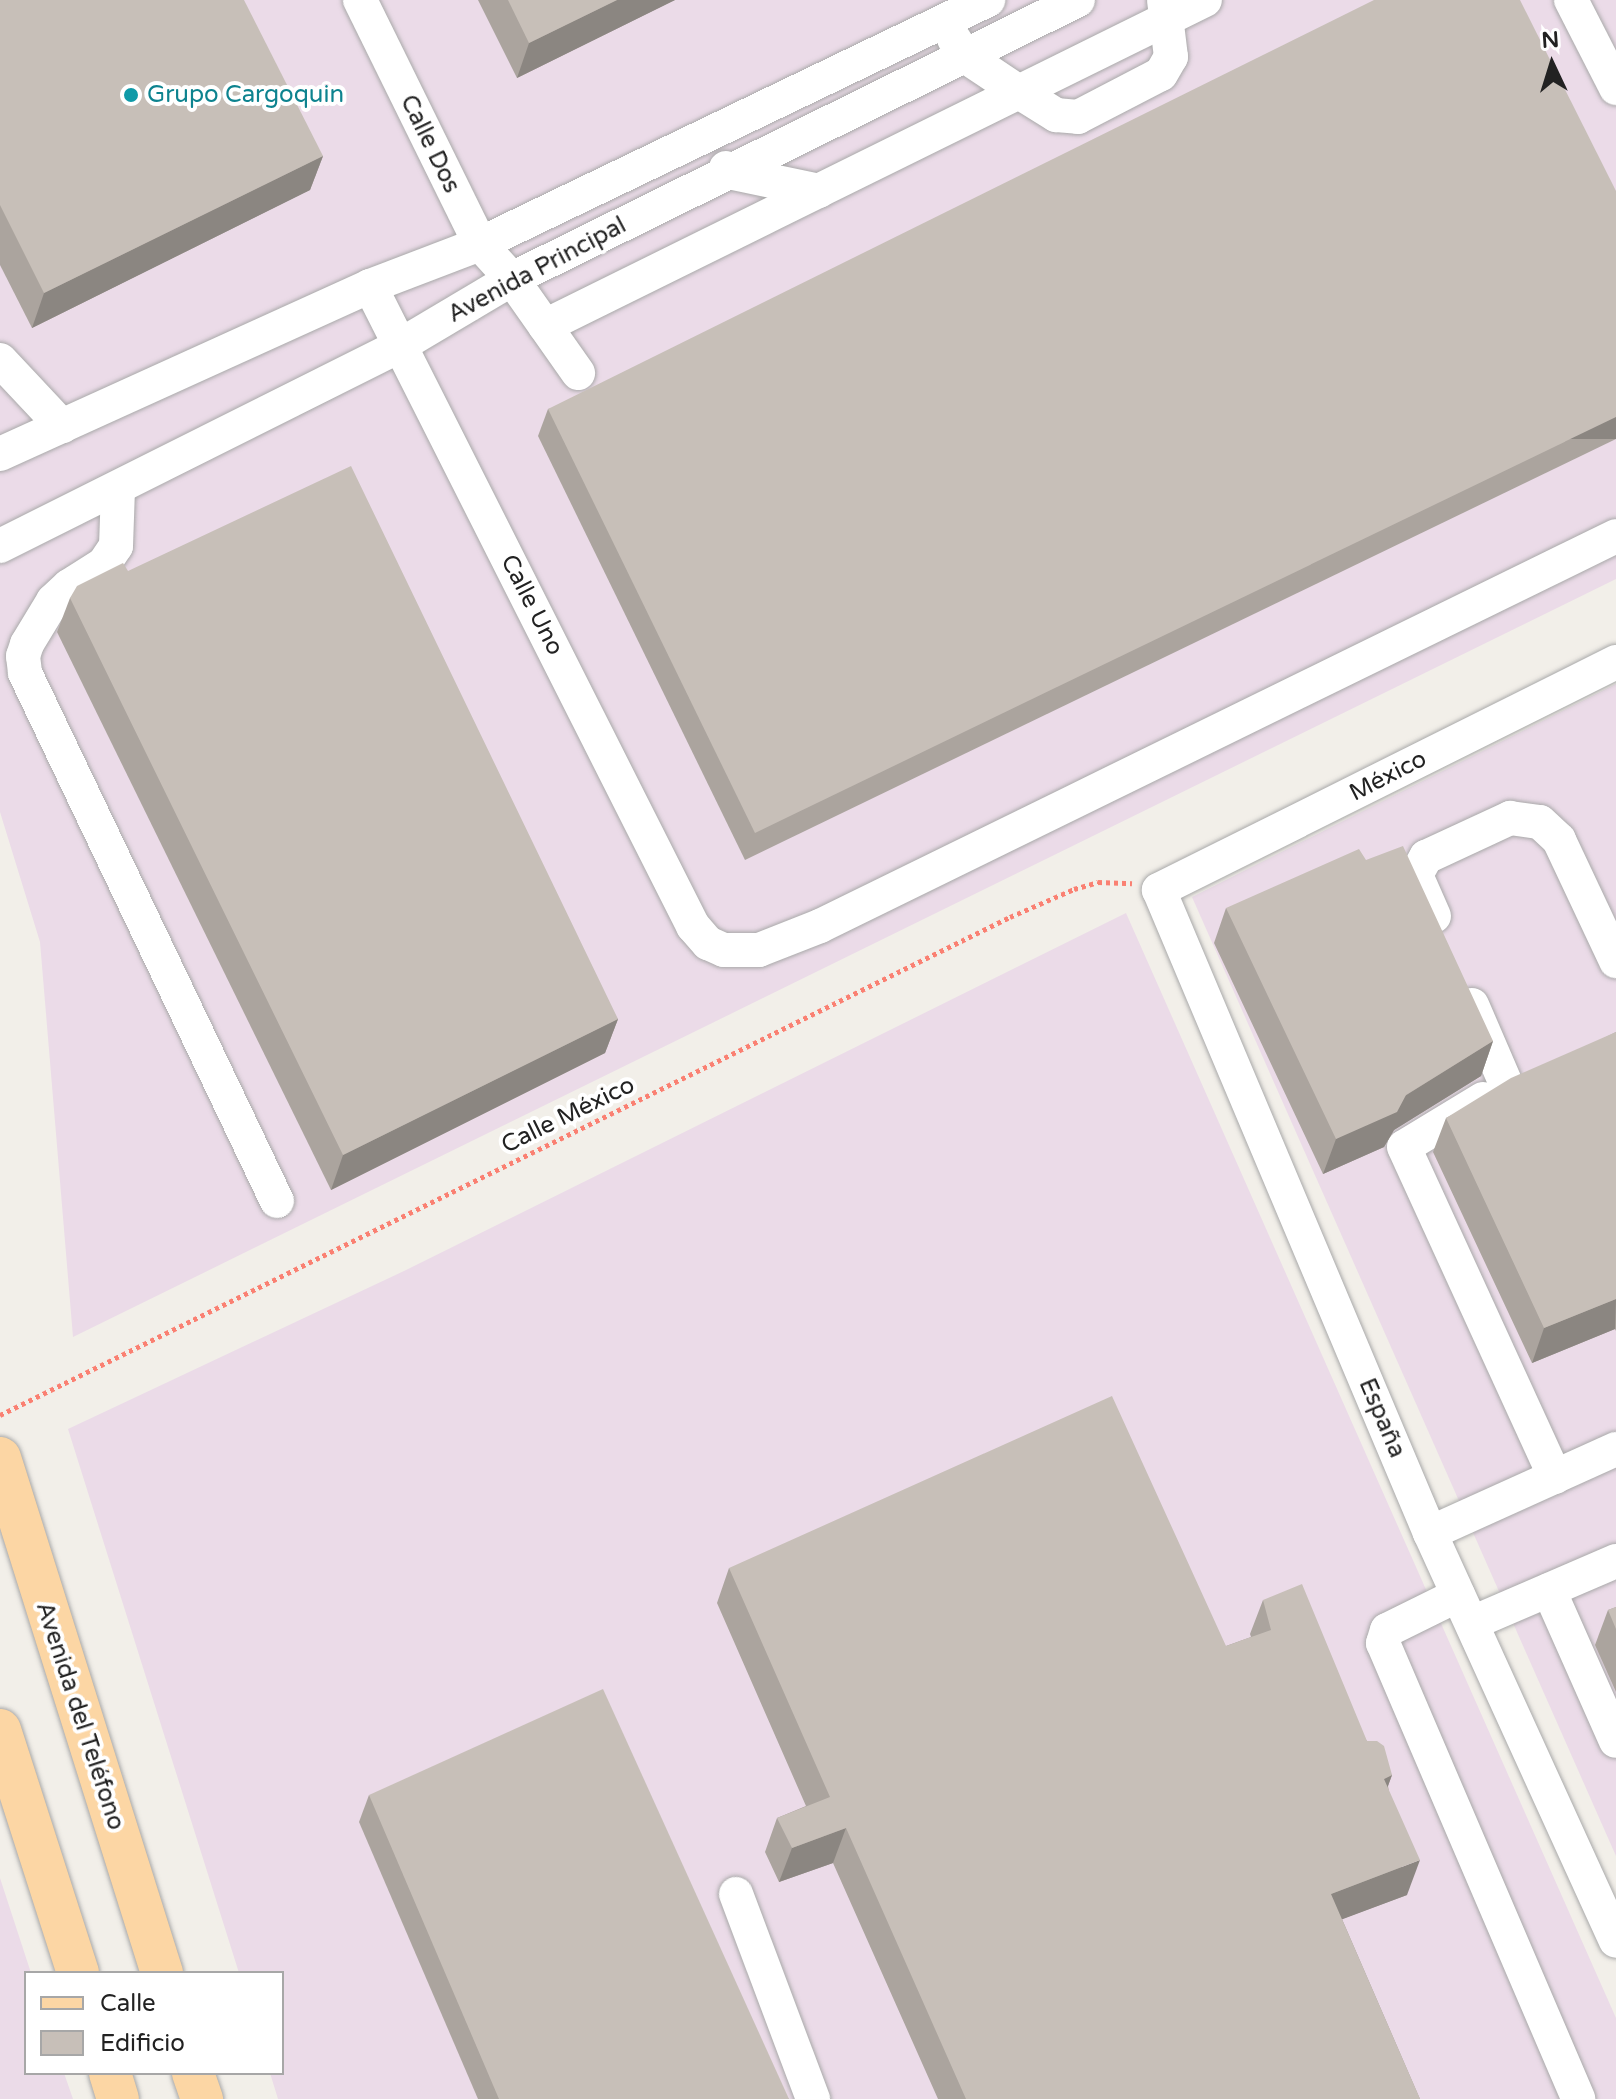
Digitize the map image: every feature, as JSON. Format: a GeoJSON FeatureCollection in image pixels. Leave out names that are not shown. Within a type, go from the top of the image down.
{"type":"FeatureCollection","features":[{"type":"Feature","properties":{"kind":"main road","name":"Avenida del Teléfono"},"geometry":{"type":"LineString","coordinates":[[0,1458],[161,1971]]}},
{"type":"Feature","properties":{"kind":"main road"},"geometry":{"type":"LineString","coordinates":[[0,1730],[77,1971]]}},
{"type":"Feature","properties":{"kind":"main road"},"geometry":{"type":"LineString","coordinates":[[111,2075],[118,2099]]}},
{"type":"Feature","properties":{"kind":"main road"},"geometry":{"type":"LineString","coordinates":[[194,2075],[202,2099]]}},
{"type":"Feature","properties":{"kind":"street","name":"Calle Dos"},"geometry":{"type":"LineString","coordinates":[[360,0],[480,244],[512,279],[578,373]]}},
{"type":"Feature","properties":{"kind":"street","name":"Avenida Principal"},"geometry":{"type":"LineString","coordinates":[[0,454],[370,286],[480,244],[988,0]]}},
{"type":"Feature","properties":{"kind":"street","name":"Avenida Principal"},"geometry":{"type":"LineString","coordinates":[[0,546],[401,345],[512,279],[1078,0]]}},
{"type":"Feature","properties":{"kind":"street"},"geometry":{"type":"LineString","coordinates":[[545,326],[1019,92],[1165,10],[1205,0]]}},
{"type":"Feature","properties":{"kind":"street"},"geometry":{"type":"LineString","coordinates":[[1571,0],[1616,88]]}},
{"type":"Feature","properties":{"kind":"street"},"geometry":{"type":"LineString","coordinates":[[942,23],[965,56],[1056,115],[1078,117],[1161,74],[1171,57],[1165,10]]}},
{"type":"Feature","properties":{"kind":"street"},"geometry":{"type":"LineString","coordinates":[[702,140],[729,172],[819,191]]}},
{"type":"Feature","properties":{"kind":"street","name":"Calle Uno"},"geometry":{"type":"LineString","coordinates":[[370,286],[693,926],[708,943],[724,950],[759,950],[781,943],[1616,536]]}},
{"type":"Feature","properties":{"kind":"street"},"geometry":{"type":"LineString","coordinates":[[0,360],[62,426]]}},
{"type":"Feature","properties":{"kind":"street"},"geometry":{"type":"LineString","coordinates":[[118,489],[116,546],[104,564],[69,586],[53,601],[27,644],[23,656],[25,673],[277,1201]]}},
{"type":"Feature","properties":{"kind":"street","name":"México"},"geometry":{"type":"LineString","coordinates":[[1159,890],[1616,662]]}},
{"type":"Feature","properties":{"kind":"street"},"geometry":{"type":"LineString","coordinates":[[1555,1477],[1404,1147],[1520,1078],[1452,959],[1416,875],[1426,857],[1510,818],[1540,822],[1559,840],[1616,961]]}},
{"type":"Feature","properties":{"kind":"street","name":"España"},"geometry":{"type":"LineString","coordinates":[[1159,890],[1430,1533],[1616,1941]]}},
{"type":"Feature","properties":{"kind":"street"},"geometry":{"type":"LineString","coordinates":[[1430,1533],[1616,1449]]}},
{"type":"Feature","properties":{"kind":"street"},"geometry":{"type":"LineString","coordinates":[[1578,2099],[1383,1643],[1387,1630],[1549,1590],[1616,1561]]}},
{"type":"Feature","properties":{"kind":"street"},"geometry":{"type":"LineString","coordinates":[[1549,1590],[1616,1741]]}},
{"type":"Feature","properties":{"kind":"street"},"geometry":{"type":"LineString","coordinates":[[736,1894],[813,2099]]}},
{"type":"Feature","properties":{"kind":"path","name":"Calle México"},"geometry":{"type":"LineString","coordinates":[[0,1415],[1044,901],[1098,882],[1131,883],[1159,890]]}},
{"type":"Feature","properties":{"kind":"shaded area"},"geometry":{"type":"Polygon","coordinates":[[[0,0],[1616,0],[1616,579],[73,1337],[40,942],[0,812],[0,0]]]}},
{"type":"Feature","properties":{"kind":"shaded area"},"geometry":{"type":"Polygon","coordinates":[[[1616,684],[1616,1856],[1192,897],[1616,684]]]}},
{"type":"Feature","properties":{"kind":"shaded area"},"geometry":{"type":"Polygon","coordinates":[[[1126,913],[1616,2018],[1616,2099],[278,2099],[271,2075],[284,2075],[284,1971],[238,1971],[68,1429],[404,1271],[1126,913]]]}},
{"type":"Feature","properties":{"kind":"shaded area"},"geometry":{"type":"Polygon","coordinates":[[[0,1878],[30,1971],[24,1971],[24,2075],[65,2075],[73,2099],[0,2099],[0,1878]]]}},
{"type":"Feature","properties":{"kind":"building","name":"Grupo Cargoquin"},"geometry":{"type":"Polygon","coordinates":[[[0,0],[244,0],[323,156],[44,293],[0,205],[0,0]]]}},
{"type":"Feature","properties":{"kind":"building"},"geometry":{"type":"Polygon","coordinates":[[[508,0],[617,0],[529,43],[508,0]]]}},
{"type":"Feature","properties":{"kind":"building"},"geometry":{"type":"Polygon","coordinates":[[[1374,0],[1520,0],[1616,191],[1616,417],[755,833],[548,409],[1374,0]]]}},
{"type":"Feature","properties":{"kind":"building"},"geometry":{"type":"Polygon","coordinates":[[[351,466],[618,1019],[343,1155],[70,598],[77,586],[123,563],[128,571],[351,466]]]}},
{"type":"Feature","properties":{"kind":"building"},"geometry":{"type":"Polygon","coordinates":[[[1403,846],[1493,1041],[1406,1095],[1397,1112],[1336,1139],[1226,908],[1359,849],[1366,860],[1403,846]]]}},
{"type":"Feature","properties":{"kind":"building"},"geometry":{"type":"Polygon","coordinates":[[[1616,1032],[1616,1299],[1544,1328],[1446,1118],[1511,1078],[1616,1032]]]}},
{"type":"Feature","properties":{"kind":"building"},"geometry":{"type":"Polygon","coordinates":[[[1112,1396],[1226,1646],[1271,1630],[1263,1600],[1302,1584],[1367,1741],[1377,1741],[1384,1746],[1392,1775],[1384,1779],[1420,1860],[1331,1894],[1420,2099],[966,2099],[846,1828],[792,1848],[777,1818],[830,1797],[729,1568],[1112,1396]]]}},
{"type":"Feature","properties":{"kind":"building"},"geometry":{"type":"Polygon","coordinates":[[[1616,1607],[1616,1629],[1608,1610],[1616,1607]]]}},
{"type":"Feature","properties":{"kind":"building"},"geometry":{"type":"Polygon","coordinates":[[[603,1689],[789,2099],[499,2099],[369,1795],[603,1689]]]}},
{"type":"Feature","properties":{"kind":"place","name":"Grupo Cargoquin"},"geometry":{"type":"Point","coordinates":[131,95]}}]}
